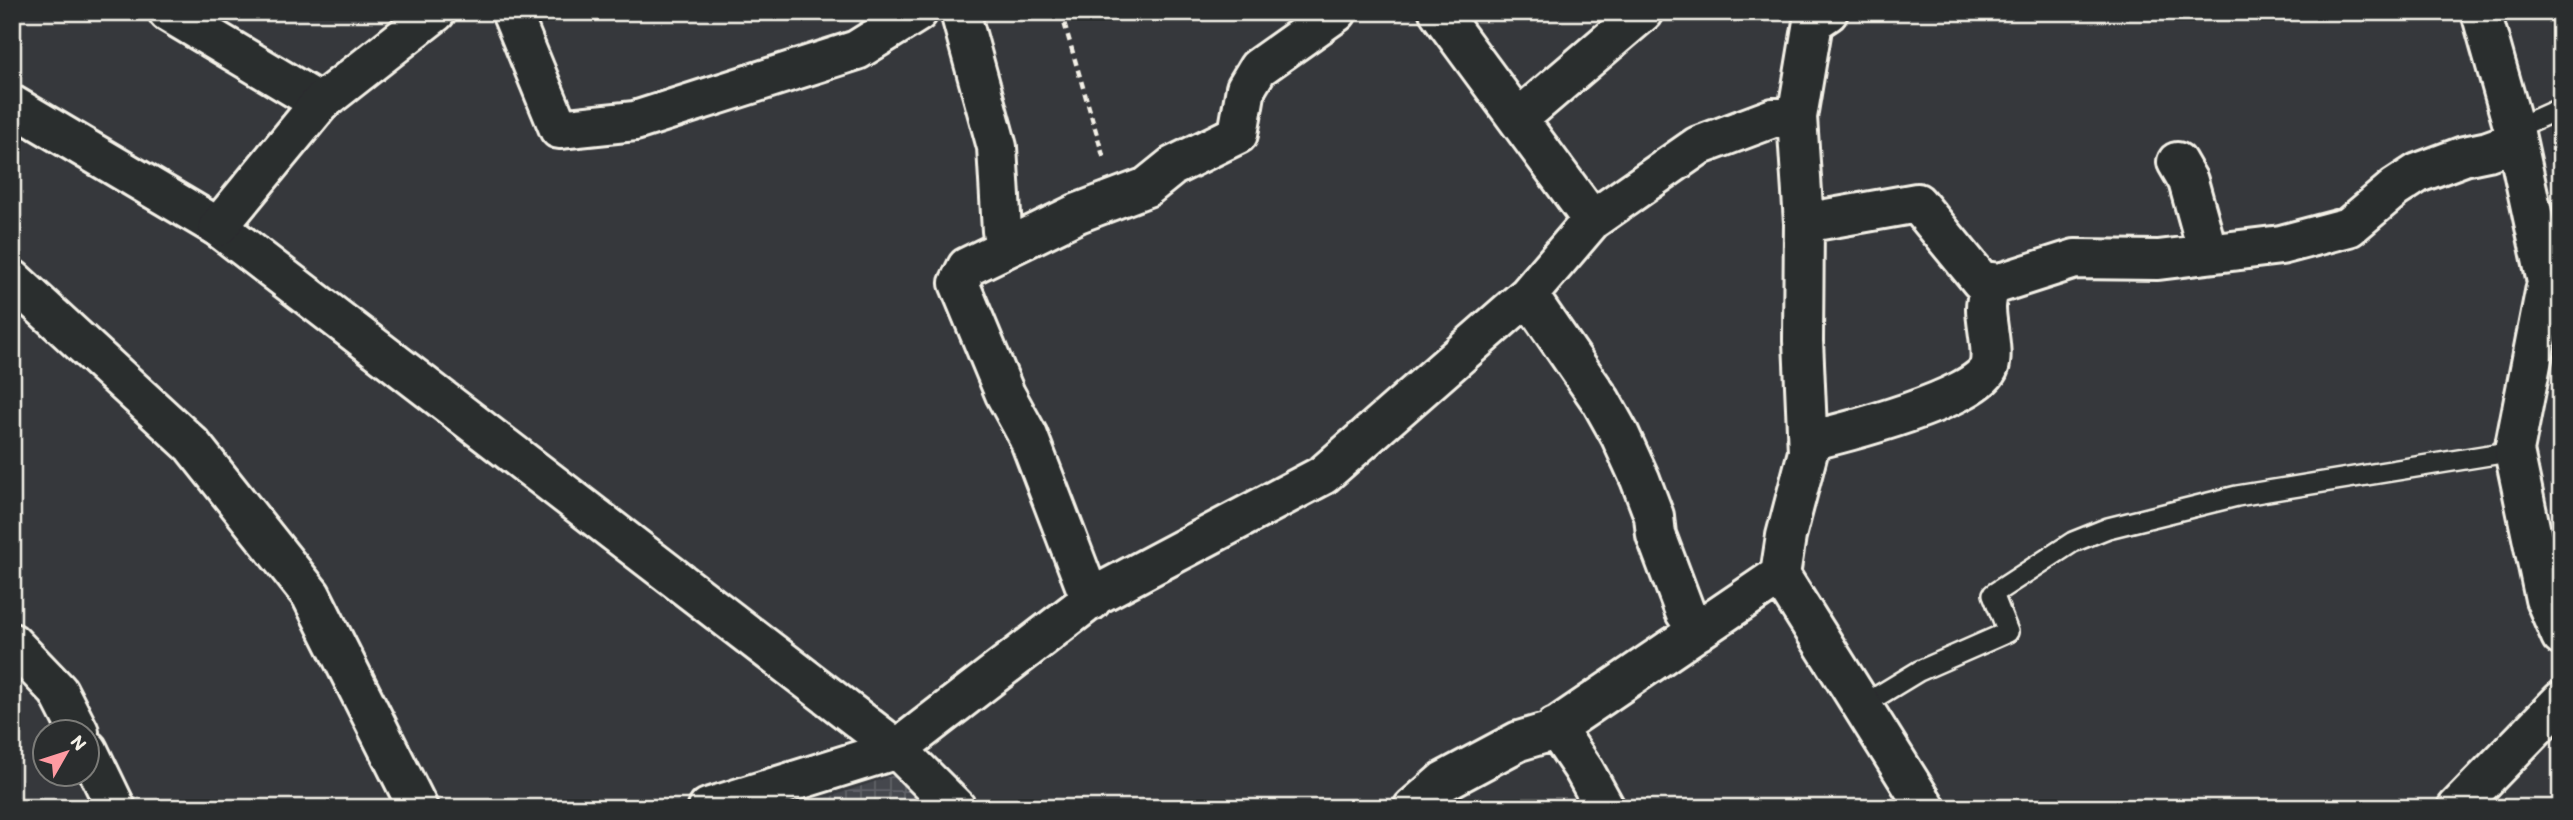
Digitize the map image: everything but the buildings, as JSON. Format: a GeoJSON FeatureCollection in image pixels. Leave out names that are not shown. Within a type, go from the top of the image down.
{"type":"FeatureCollection","features":[{"type":"Feature","properties":{"kind":"street"},"geometry":{"type":"LineString","coordinates":[[168,12],[320,103]]}},
{"type":"Feature","properties":{"kind":"street"},"geometry":{"type":"LineString","coordinates":[[218,227],[320,103],[436,12]]}},
{"type":"Feature","properties":{"kind":"street"},"geometry":{"type":"LineString","coordinates":[[511,12],[559,129],[635,121],[857,50],[918,12]]}},
{"type":"Feature","properties":{"kind":"street"},"geometry":{"type":"LineString","coordinates":[[960,12],[997,147],[1002,231],[1008,247]]}},
{"type":"Feature","properties":{"kind":"street"},"geometry":{"type":"LineString","coordinates":[[1091,601],[1028,436],[1005,394],[960,283],[967,267],[1078,214],[1147,187],[1173,166],[1238,134],[1247,88],[1258,68],[1337,12]]}},
{"type":"Feature","properties":{"kind":"street"},"geometry":{"type":"LineString","coordinates":[[1439,12],[1592,220]]}},
{"type":"Feature","properties":{"kind":"street"},"geometry":{"type":"LineString","coordinates":[[1518,119],[1643,12]]}},
{"type":"Feature","properties":{"kind":"street"},"geometry":{"type":"LineString","coordinates":[[2481,12],[2515,135],[2547,282],[2514,451],[2545,599],[2561,636]]}},
{"type":"Feature","properties":{"kind":"street"},"geometry":{"type":"LineString","coordinates":[[1819,16],[1797,117],[1804,223],[1803,341],[1808,452],[1786,536],[1780,575],[1926,808]]}},
{"type":"Feature","properties":{"kind":"street"},"geometry":{"type":"LineString","coordinates":[[12,105],[218,227],[897,749],[956,808]]}},
{"type":"Feature","properties":{"kind":"street"},"geometry":{"type":"LineString","coordinates":[[709,808],[897,749],[1097,594],[1324,475],[1528,295],[1592,220],[1698,146],[1773,118],[1797,117]]}},
{"type":"Feature","properties":{"kind":"street"},"geometry":{"type":"LineString","coordinates":[[1804,223],[1917,204],[1981,281],[2000,282],[2075,259],[2158,260],[2281,245],[2348,227],[2395,188],[2418,173],[2464,156],[2488,151],[2515,135]]}},
{"type":"Feature","properties":{"kind":"street"},"geometry":{"type":"LineString","coordinates":[[2177,162],[2188,181],[2208,253]]}},
{"type":"Feature","properties":{"kind":"street"},"geometry":{"type":"LineString","coordinates":[[12,279],[192,444],[311,595],[418,808]]}},
{"type":"Feature","properties":{"kind":"street"},"geometry":{"type":"LineString","coordinates":[[1808,441],[1880,424],[1984,378],[1990,365],[1986,306],[1991,282]]}},
{"type":"Feature","properties":{"kind":"street"},"geometry":{"type":"LineString","coordinates":[[1528,295],[1601,401],[1620,435],[1645,491],[1654,516],[1656,535],[1685,612],[1698,631]]}},
{"type":"Feature","properties":{"kind":"street"},"geometry":{"type":"LineString","coordinates":[[1413,808],[1444,781],[1519,741],[1549,732],[1780,575]]}},
{"type":"Feature","properties":{"kind":"street"},"geometry":{"type":"LineString","coordinates":[[12,643],[58,691],[72,718]]}},
{"type":"Feature","properties":{"kind":"street"},"geometry":{"type":"LineString","coordinates":[[2457,808],[2561,701]]}},
{"type":"Feature","properties":{"kind":"street"},"geometry":{"type":"LineString","coordinates":[[1555,727],[1605,808]]}},
{"type":"Feature","properties":{"kind":"street"},"geometry":{"type":"LineString","coordinates":[[102,780],[116,808]]}},
{"type":"Feature","properties":{"kind":"lane"},"geometry":{"type":"LineString","coordinates":[[2515,135],[2561,108]]}},
{"type":"Feature","properties":{"kind":"lane"},"geometry":{"type":"LineString","coordinates":[[1863,705],[1919,671],[2008,632],[1993,594],[2074,542],[2108,528],[2237,496],[2514,451]]}},
{"type":"Feature","properties":{"kind":"path"},"geometry":{"type":"LineString","coordinates":[[1060,12],[1115,200]]}},
{"type":"Feature","properties":{"kind":"shaded area"},"geometry":{"type":"Polygon","coordinates":[[[903,772],[937,808],[797,808],[903,772]]]}}]}
